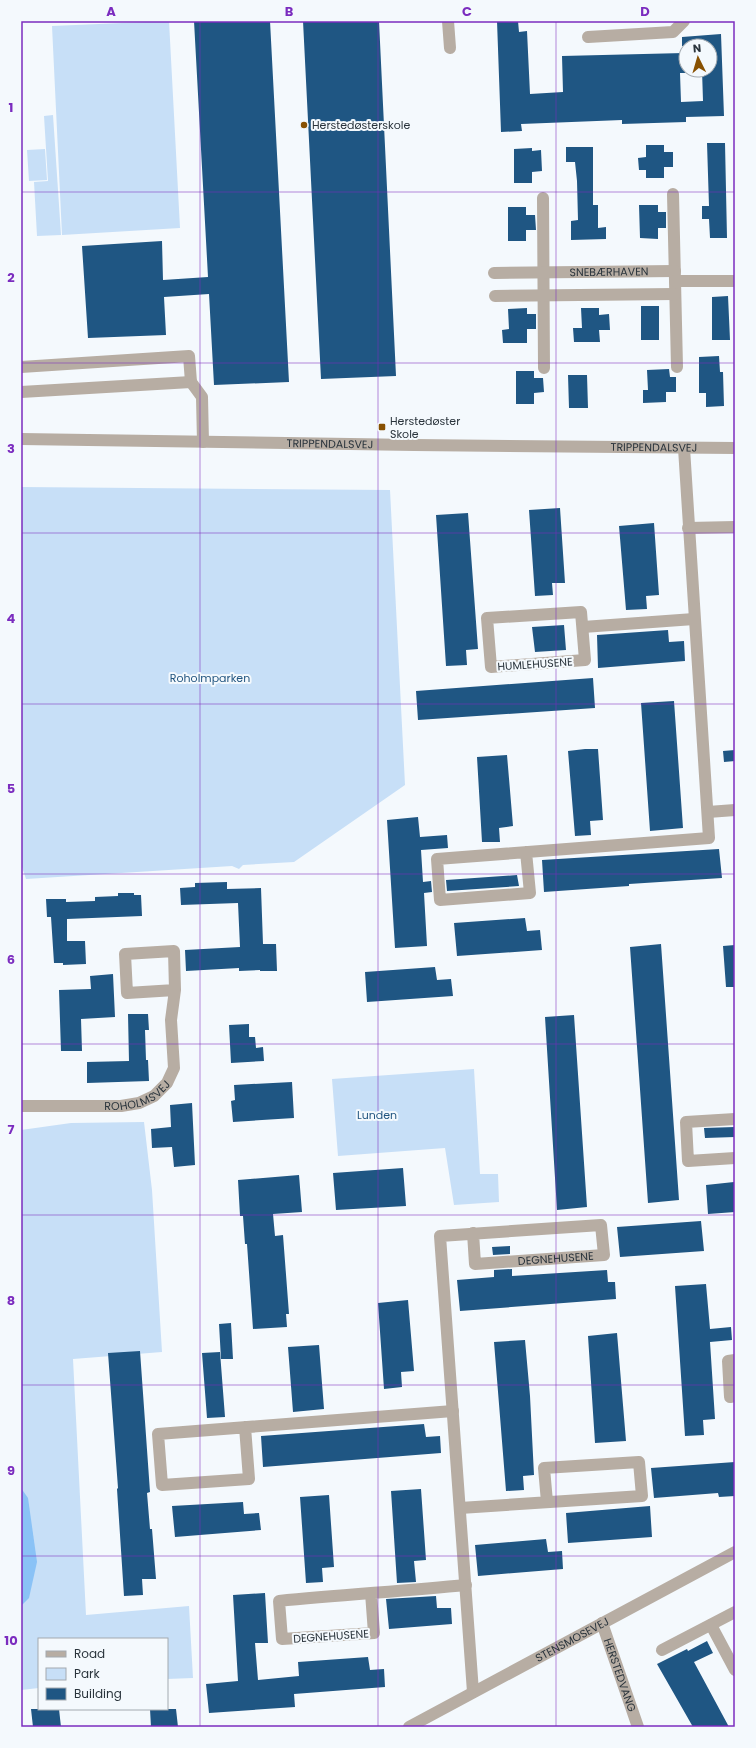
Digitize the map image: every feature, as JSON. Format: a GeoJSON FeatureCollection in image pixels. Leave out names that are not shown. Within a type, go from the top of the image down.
{"type":"FeatureCollection","features":[{"type":"Feature","properties":{"kind":"street"},"geometry":{"type":"LineString","coordinates":[[448,21],[450,48]]}},
{"type":"Feature","properties":{"kind":"street"},"geometry":{"type":"LineString","coordinates":[[588,37],[672,32],[684,21]]}},
{"type":"Feature","properties":{"kind":"street"},"geometry":{"type":"LineString","coordinates":[[673,194],[677,367]]}},
{"type":"Feature","properties":{"kind":"street"},"geometry":{"type":"LineString","coordinates":[[542,198],[544,368]]}},
{"type":"Feature","properties":{"kind":"street","name":"SNEBÆRHAVEN"},"geometry":{"type":"LineString","coordinates":[[494,273],[543,272],[675,276],[735,281]]}},
{"type":"Feature","properties":{"kind":"street","name":"SNEBÆRHAVEN"},"geometry":{"type":"LineString","coordinates":[[495,296],[675,294]]}},
{"type":"Feature","properties":{"kind":"street"},"geometry":{"type":"LineString","coordinates":[[21,366],[189,356],[191,382],[202,397],[203,442]]}},
{"type":"Feature","properties":{"kind":"street"},"geometry":{"type":"LineString","coordinates":[[21,392],[191,382]]}},
{"type":"Feature","properties":{"kind":"street","name":"TRIPPENDALSVEJ"},"geometry":{"type":"LineString","coordinates":[[21,438],[203,442],[735,448]]}},
{"type":"Feature","properties":{"kind":"street"},"geometry":{"type":"LineString","coordinates":[[526,852],[530,893],[440,900],[437,859],[526,852],[709,838],[684,448]]}},
{"type":"Feature","properties":{"kind":"street"},"geometry":{"type":"LineString","coordinates":[[688,528],[735,527]]}},
{"type":"Feature","properties":{"kind":"street","name":"HUMLEHUSENE"},"geometry":{"type":"LineString","coordinates":[[581,612],[583,627],[585,660],[491,667],[487,618],[581,612]]}},
{"type":"Feature","properties":{"kind":"street"},"geometry":{"type":"LineString","coordinates":[[583,627],[694,619]]}},
{"type":"Feature","properties":{"kind":"street"},"geometry":{"type":"LineString","coordinates":[[708,812],[735,810]]}},
{"type":"Feature","properties":{"kind":"street","name":"ROHOLMSVEJ"},"geometry":{"type":"LineString","coordinates":[[21,1106],[121,1106],[139,1103],[154,1096],[167,1083],[174,1068],[171,1020],[174,995],[174,951],[125,954],[127,993],[174,995]]}},
{"type":"Feature","properties":{"kind":"street"},"geometry":{"type":"LineString","coordinates":[[735,1119],[686,1122],[688,1161],[735,1158]]}},
{"type":"Feature","properties":{"kind":"street","name":"DEGNEHUSENE"},"geometry":{"type":"LineString","coordinates":[[473,1234],[475,1264],[604,1256],[601,1225],[440,1236],[473,1692]]}},
{"type":"Feature","properties":{"kind":"street"},"geometry":{"type":"LineString","coordinates":[[735,1360],[728,1361],[730,1396],[735,1396]]}},
{"type":"Feature","properties":{"kind":"street"},"geometry":{"type":"LineString","coordinates":[[245,1427],[249,1479],[162,1485],[158,1434],[245,1427],[453,1411]]}},
{"type":"Feature","properties":{"kind":"street"},"geometry":{"type":"LineString","coordinates":[[460,1508],[642,1496],[640,1462],[544,1468],[547,1502]]}},
{"type":"Feature","properties":{"kind":"street","name":"STENSMOSEVEJ"},"geometry":{"type":"LineString","coordinates":[[409,1727],[602,1622],[735,1552]]}},
{"type":"Feature","properties":{"kind":"street","name":"DEGNEHUSENE"},"geometry":{"type":"LineString","coordinates":[[371,1593],[374,1633],[282,1639],[279,1601],[371,1593],[466,1585]]}},
{"type":"Feature","properties":{"kind":"street"},"geometry":{"type":"LineString","coordinates":[[662,1650],[735,1612]]}},
{"type":"Feature","properties":{"kind":"street","name":"HERSTEDVANG"},"geometry":{"type":"LineString","coordinates":[[602,1622],[638,1727]]}},
{"type":"Feature","properties":{"kind":"street"},"geometry":{"type":"LineString","coordinates":[[711,1625],[735,1670]]}},
{"type":"Feature","properties":{"kind":"green space"},"geometry":{"type":"Polygon","coordinates":[[[169,21],[180,228],[62,235],[52,26],[169,21]]]}},
{"type":"Feature","properties":{"kind":"green space"},"geometry":{"type":"Polygon","coordinates":[[[53,115],[61,235],[37,236],[34,182],[48,181],[44,116],[53,115]]]}},
{"type":"Feature","properties":{"kind":"green space"},"geometry":{"type":"Polygon","coordinates":[[[45,149],[47,180],[29,181],[27,150],[45,149]]]}},
{"type":"Feature","properties":{"kind":"green space","name":"Roholmparken"},"geometry":{"type":"Polygon","coordinates":[[[21,487],[390,490],[405,785],[294,862],[243,865],[239,869],[232,866],[26,879],[21,864],[21,487]]]}},
{"type":"Feature","properties":{"kind":"green space","name":"Lunden"},"geometry":{"type":"Polygon","coordinates":[[[474,1069],[480,1174],[498,1174],[499,1202],[454,1205],[445,1148],[338,1156],[332,1079],[474,1069]]]}},
{"type":"Feature","properties":{"kind":"green space"},"geometry":{"type":"Polygon","coordinates":[[[144,1122],[152,1190],[162,1352],[73,1359],[86,1615],[189,1606],[193,1678],[168,1679],[168,1638],[38,1638],[38,1688],[21,1690],[21,1130],[71,1123],[144,1122]]]}},
{"type":"Feature","properties":{"kind":"water"},"geometry":{"type":"Polygon","coordinates":[[[21,1488],[28,1498],[37,1562],[29,1598],[21,1606],[21,1488]]]}},
{"type":"Feature","properties":{"kind":"building"},"geometry":{"type":"Polygon","coordinates":[[[194,21],[270,21],[289,382],[214,385],[209,294],[164,297],[166,335],[88,338],[82,246],[162,241],[163,280],[208,277],[194,21]]]}},
{"type":"Feature","properties":{"kind":"building"},"geometry":{"type":"Polygon","coordinates":[[[303,21],[379,21],[396,376],[321,379],[303,21]]]}},
{"type":"Feature","properties":{"kind":"building"},"geometry":{"type":"Polygon","coordinates":[[[497,21],[518,21],[519,32],[527,31],[530,94],[563,92],[562,56],[678,53],[678,78],[680,78],[681,102],[703,101],[702,78],[718,78],[718,38],[682,37],[721,34],[724,116],[686,117],[686,122],[622,124],[622,120],[521,124],[522,131],[501,132],[497,21]]]}},
{"type":"Feature","properties":{"kind":"building"},"geometry":{"type":"Polygon","coordinates":[[[707,143],[725,143],[727,238],[710,238],[709,219],[702,219],[702,206],[709,206],[707,143]]]}},
{"type":"Feature","properties":{"kind":"building"},"geometry":{"type":"Polygon","coordinates":[[[646,145],[664,145],[664,152],[673,152],[673,167],[664,167],[664,178],[646,178],[646,170],[639,170],[638,158],[646,157],[646,145]]]}},
{"type":"Feature","properties":{"kind":"building"},"geometry":{"type":"Polygon","coordinates":[[[566,147],[593,147],[593,205],[598,205],[598,228],[606,227],[606,239],[571,240],[571,221],[578,220],[577,181],[575,162],[566,162],[566,147]]]}},
{"type":"Feature","properties":{"kind":"building"},"geometry":{"type":"Polygon","coordinates":[[[532,148],[532,151],[541,150],[542,171],[532,172],[532,183],[514,183],[514,149],[532,148]]]}},
{"type":"Feature","properties":{"kind":"building"},"geometry":{"type":"Polygon","coordinates":[[[639,205],[658,205],[658,212],[666,212],[666,228],[658,228],[658,239],[640,238],[639,205]]]}},
{"type":"Feature","properties":{"kind":"building"},"geometry":{"type":"Polygon","coordinates":[[[508,207],[526,207],[526,215],[535,215],[536,230],[526,230],[526,241],[508,241],[508,207]]]}},
{"type":"Feature","properties":{"kind":"building"},"geometry":{"type":"Polygon","coordinates":[[[728,296],[730,340],[712,340],[712,297],[728,296]]]}},
{"type":"Feature","properties":{"kind":"building"},"geometry":{"type":"Polygon","coordinates":[[[641,306],[659,306],[659,340],[641,340],[641,306]]]}},
{"type":"Feature","properties":{"kind":"building"},"geometry":{"type":"Polygon","coordinates":[[[527,308],[527,314],[536,314],[536,329],[527,329],[527,343],[503,343],[502,330],[509,329],[508,309],[527,308]]]}},
{"type":"Feature","properties":{"kind":"building"},"geometry":{"type":"Polygon","coordinates":[[[581,308],[599,308],[599,315],[609,314],[610,330],[599,330],[600,342],[574,342],[573,328],[582,328],[581,308]]]}},
{"type":"Feature","properties":{"kind":"building"},"geometry":{"type":"Polygon","coordinates":[[[719,356],[720,372],[723,372],[724,406],[706,407],[706,393],[699,393],[699,357],[719,356]]]}},
{"type":"Feature","properties":{"kind":"building"},"geometry":{"type":"Polygon","coordinates":[[[669,369],[670,377],[676,377],[676,392],[666,392],[666,402],[643,403],[643,390],[648,390],[647,370],[669,369]]]}},
{"type":"Feature","properties":{"kind":"building"},"geometry":{"type":"Polygon","coordinates":[[[516,371],[534,371],[534,378],[543,378],[544,392],[534,393],[534,404],[516,404],[516,371]]]}},
{"type":"Feature","properties":{"kind":"building"},"geometry":{"type":"Polygon","coordinates":[[[568,375],[587,375],[588,408],[569,408],[568,375]]]}},
{"type":"Feature","properties":{"kind":"building"},"geometry":{"type":"Polygon","coordinates":[[[560,508],[565,583],[552,583],[553,595],[535,596],[529,510],[560,508]]]}},
{"type":"Feature","properties":{"kind":"building"},"geometry":{"type":"Polygon","coordinates":[[[468,513],[478,649],[466,650],[467,665],[446,666],[436,515],[468,513]]]}},
{"type":"Feature","properties":{"kind":"building"},"geometry":{"type":"Polygon","coordinates":[[[654,523],[659,595],[646,596],[647,609],[626,610],[619,526],[654,523]]]}},
{"type":"Feature","properties":{"kind":"building"},"geometry":{"type":"Polygon","coordinates":[[[564,625],[566,650],[535,652],[532,627],[564,625]]]}},
{"type":"Feature","properties":{"kind":"building"},"geometry":{"type":"Polygon","coordinates":[[[668,630],[669,642],[684,641],[685,661],[598,668],[597,635],[668,630]]]}},
{"type":"Feature","properties":{"kind":"building"},"geometry":{"type":"Polygon","coordinates":[[[593,678],[595,708],[418,720],[416,691],[593,678]]]}},
{"type":"Feature","properties":{"kind":"building"},"geometry":{"type":"Polygon","coordinates":[[[674,701],[683,828],[650,831],[641,703],[674,701]]]}},
{"type":"Feature","properties":{"kind":"building"},"geometry":{"type":"Polygon","coordinates":[[[598,749],[603,820],[590,821],[591,835],[575,836],[568,751],[598,749]]]}},
{"type":"Feature","properties":{"kind":"building"},"geometry":{"type":"Polygon","coordinates":[[[735,750],[735,761],[724,762],[723,751],[735,750]]]}},
{"type":"Feature","properties":{"kind":"building"},"geometry":{"type":"Polygon","coordinates":[[[507,755],[513,826],[499,828],[500,842],[482,842],[477,757],[507,755]]]}},
{"type":"Feature","properties":{"kind":"building"},"geometry":{"type":"Polygon","coordinates":[[[418,817],[420,837],[447,835],[448,848],[421,850],[423,882],[431,881],[432,892],[424,893],[427,946],[395,948],[387,820],[418,817]]]}},
{"type":"Feature","properties":{"kind":"building"},"geometry":{"type":"Polygon","coordinates":[[[719,849],[722,878],[629,884],[629,886],[544,892],[542,860],[719,849]]]}},
{"type":"Feature","properties":{"kind":"building"},"geometry":{"type":"Polygon","coordinates":[[[517,875],[519,886],[447,891],[446,880],[517,875]]]}},
{"type":"Feature","properties":{"kind":"building"},"geometry":{"type":"Polygon","coordinates":[[[227,882],[227,889],[261,888],[263,944],[276,944],[277,971],[239,971],[239,968],[186,971],[185,950],[240,947],[238,903],[181,905],[180,888],[195,887],[195,883],[227,882]]]}},
{"type":"Feature","properties":{"kind":"building"},"geometry":{"type":"Polygon","coordinates":[[[118,893],[134,893],[134,895],[141,895],[142,916],[67,919],[67,941],[85,941],[86,964],[63,965],[63,963],[54,963],[51,917],[47,917],[46,899],[66,899],[66,902],[95,901],[95,897],[118,896],[118,893]]]}},
{"type":"Feature","properties":{"kind":"building"},"geometry":{"type":"Polygon","coordinates":[[[525,918],[527,931],[540,930],[542,950],[457,956],[454,923],[525,918]]]}},
{"type":"Feature","properties":{"kind":"building"},"geometry":{"type":"Polygon","coordinates":[[[661,944],[679,1200],[648,1203],[630,947],[661,944]]]}},
{"type":"Feature","properties":{"kind":"building"},"geometry":{"type":"Polygon","coordinates":[[[735,945],[735,987],[726,987],[723,946],[735,945]]]}},
{"type":"Feature","properties":{"kind":"building"},"geometry":{"type":"Polygon","coordinates":[[[435,967],[437,980],[451,979],[453,996],[367,1002],[365,972],[435,967]]]}},
{"type":"Feature","properties":{"kind":"building"},"geometry":{"type":"Polygon","coordinates":[[[113,974],[115,1017],[81,1019],[82,1051],[61,1051],[59,990],[91,989],[90,976],[113,974]]]}},
{"type":"Feature","properties":{"kind":"building"},"geometry":{"type":"Polygon","coordinates":[[[128,1014],[148,1014],[149,1030],[145,1030],[146,1060],[148,1060],[149,1081],[87,1083],[87,1062],[129,1061],[128,1014]]]}},
{"type":"Feature","properties":{"kind":"building"},"geometry":{"type":"Polygon","coordinates":[[[574,1015],[587,1207],[557,1210],[545,1017],[574,1015]]]}},
{"type":"Feature","properties":{"kind":"building"},"geometry":{"type":"Polygon","coordinates":[[[249,1024],[249,1037],[255,1037],[256,1048],[263,1047],[264,1061],[231,1063],[229,1025],[249,1024]]]}},
{"type":"Feature","properties":{"kind":"building"},"geometry":{"type":"Polygon","coordinates":[[[292,1082],[294,1118],[233,1122],[231,1101],[235,1100],[234,1085],[292,1082]]]}},
{"type":"Feature","properties":{"kind":"building"},"geometry":{"type":"Polygon","coordinates":[[[192,1103],[195,1165],[174,1167],[172,1147],[152,1148],[151,1129],[171,1127],[170,1105],[192,1103]]]}},
{"type":"Feature","properties":{"kind":"building"},"geometry":{"type":"Polygon","coordinates":[[[735,1127],[735,1137],[705,1138],[704,1128],[735,1127]]]}},
{"type":"Feature","properties":{"kind":"building"},"geometry":{"type":"Polygon","coordinates":[[[403,1168],[406,1206],[336,1210],[333,1173],[403,1168]]]}},
{"type":"Feature","properties":{"kind":"building"},"geometry":{"type":"Polygon","coordinates":[[[299,1175],[302,1212],[273,1214],[275,1236],[283,1235],[289,1314],[286,1314],[287,1327],[253,1329],[247,1244],[245,1244],[243,1216],[240,1216],[238,1180],[299,1175]]]}},
{"type":"Feature","properties":{"kind":"building"},"geometry":{"type":"Polygon","coordinates":[[[734,1182],[735,1212],[708,1214],[706,1185],[734,1182]]]}},
{"type":"Feature","properties":{"kind":"building"},"geometry":{"type":"Polygon","coordinates":[[[701,1221],[704,1251],[620,1257],[617,1227],[701,1221]]]}},
{"type":"Feature","properties":{"kind":"building"},"geometry":{"type":"Polygon","coordinates":[[[510,1246],[510,1254],[493,1255],[492,1247],[510,1246]]]}},
{"type":"Feature","properties":{"kind":"building"},"geometry":{"type":"Polygon","coordinates":[[[512,1269],[512,1276],[607,1270],[608,1282],[615,1282],[616,1299],[460,1311],[457,1280],[494,1277],[494,1270],[512,1269]]]}},
{"type":"Feature","properties":{"kind":"building"},"geometry":{"type":"Polygon","coordinates":[[[706,1284],[710,1329],[731,1327],[732,1340],[710,1342],[715,1419],[703,1420],[704,1435],[685,1436],[675,1286],[706,1284]]]}},
{"type":"Feature","properties":{"kind":"building"},"geometry":{"type":"Polygon","coordinates":[[[408,1300],[414,1371],[401,1372],[402,1387],[384,1389],[378,1303],[408,1300]]]}},
{"type":"Feature","properties":{"kind":"building"},"geometry":{"type":"Polygon","coordinates":[[[231,1323],[233,1359],[221,1359],[219,1324],[231,1323]]]}},
{"type":"Feature","properties":{"kind":"building"},"geometry":{"type":"Polygon","coordinates":[[[617,1333],[626,1441],[595,1443],[588,1336],[617,1333]]]}},
{"type":"Feature","properties":{"kind":"building"},"geometry":{"type":"Polygon","coordinates":[[[525,1340],[530,1396],[534,1475],[523,1476],[524,1490],[506,1491],[494,1342],[525,1340]]]}},
{"type":"Feature","properties":{"kind":"building"},"geometry":{"type":"Polygon","coordinates":[[[319,1345],[324,1409],[293,1412],[288,1347],[319,1345]]]}},
{"type":"Feature","properties":{"kind":"building"},"geometry":{"type":"Polygon","coordinates":[[[140,1351],[150,1492],[147,1493],[150,1529],[152,1529],[156,1579],[142,1579],[143,1595],[124,1596],[108,1353],[140,1351]]]}},
{"type":"Feature","properties":{"kind":"building"},"geometry":{"type":"Polygon","coordinates":[[[220,1352],[225,1417],[207,1418],[202,1353],[220,1352]]]}},
{"type":"Feature","properties":{"kind":"building"},"geometry":{"type":"Polygon","coordinates":[[[424,1424],[426,1437],[440,1436],[441,1453],[263,1467],[261,1436],[424,1424]]]}},
{"type":"Feature","properties":{"kind":"building"},"geometry":{"type":"Polygon","coordinates":[[[735,1462],[735,1496],[719,1497],[718,1493],[654,1498],[651,1468],[735,1462]]]}},
{"type":"Feature","properties":{"kind":"building"},"geometry":{"type":"Polygon","coordinates":[[[421,1489],[426,1560],[414,1561],[416,1582],[397,1583],[391,1491],[421,1489]]]}},
{"type":"Feature","properties":{"kind":"building"},"geometry":{"type":"Polygon","coordinates":[[[329,1495],[334,1567],[322,1568],[323,1582],[306,1583],[300,1497],[329,1495]]]}},
{"type":"Feature","properties":{"kind":"building"},"geometry":{"type":"Polygon","coordinates":[[[243,1502],[244,1514],[259,1513],[261,1530],[175,1537],[172,1506],[243,1502]]]}},
{"type":"Feature","properties":{"kind":"building"},"geometry":{"type":"Polygon","coordinates":[[[650,1506],[652,1537],[568,1543],[566,1513],[650,1506]]]}},
{"type":"Feature","properties":{"kind":"building"},"geometry":{"type":"Polygon","coordinates":[[[546,1539],[548,1552],[562,1551],[563,1569],[478,1576],[475,1545],[546,1539]]]}},
{"type":"Feature","properties":{"kind":"building"},"geometry":{"type":"Polygon","coordinates":[[[265,1593],[268,1643],[255,1643],[258,1680],[299,1676],[298,1662],[368,1657],[370,1670],[384,1669],[385,1687],[294,1694],[295,1707],[209,1713],[206,1684],[238,1681],[233,1595],[265,1593]]]}},
{"type":"Feature","properties":{"kind":"building"},"geometry":{"type":"Polygon","coordinates":[[[436,1596],[437,1608],[451,1608],[452,1624],[389,1629],[386,1599],[436,1596]]]}},
{"type":"Feature","properties":{"kind":"building"},"geometry":{"type":"Polygon","coordinates":[[[707,1641],[713,1653],[694,1662],[729,1727],[693,1727],[657,1664],[707,1641]]]}},
{"type":"Feature","properties":{"kind":"building"},"geometry":{"type":"Polygon","coordinates":[[[31,1709],[59,1710],[61,1727],[33,1727],[31,1709]]]}},
{"type":"Feature","properties":{"kind":"building"},"geometry":{"type":"Polygon","coordinates":[[[176,1709],[178,1727],[151,1727],[150,1710],[176,1709]]]}},
{"type":"Feature","properties":{"kind":"place","name":"Herstedøsterskole"},"geometry":{"type":"Point","coordinates":[304,125]}},
{"type":"Feature","properties":{"kind":"place","name":"Herstedøster Skole"},"geometry":{"type":"Point","coordinates":[382,427]}}]}
